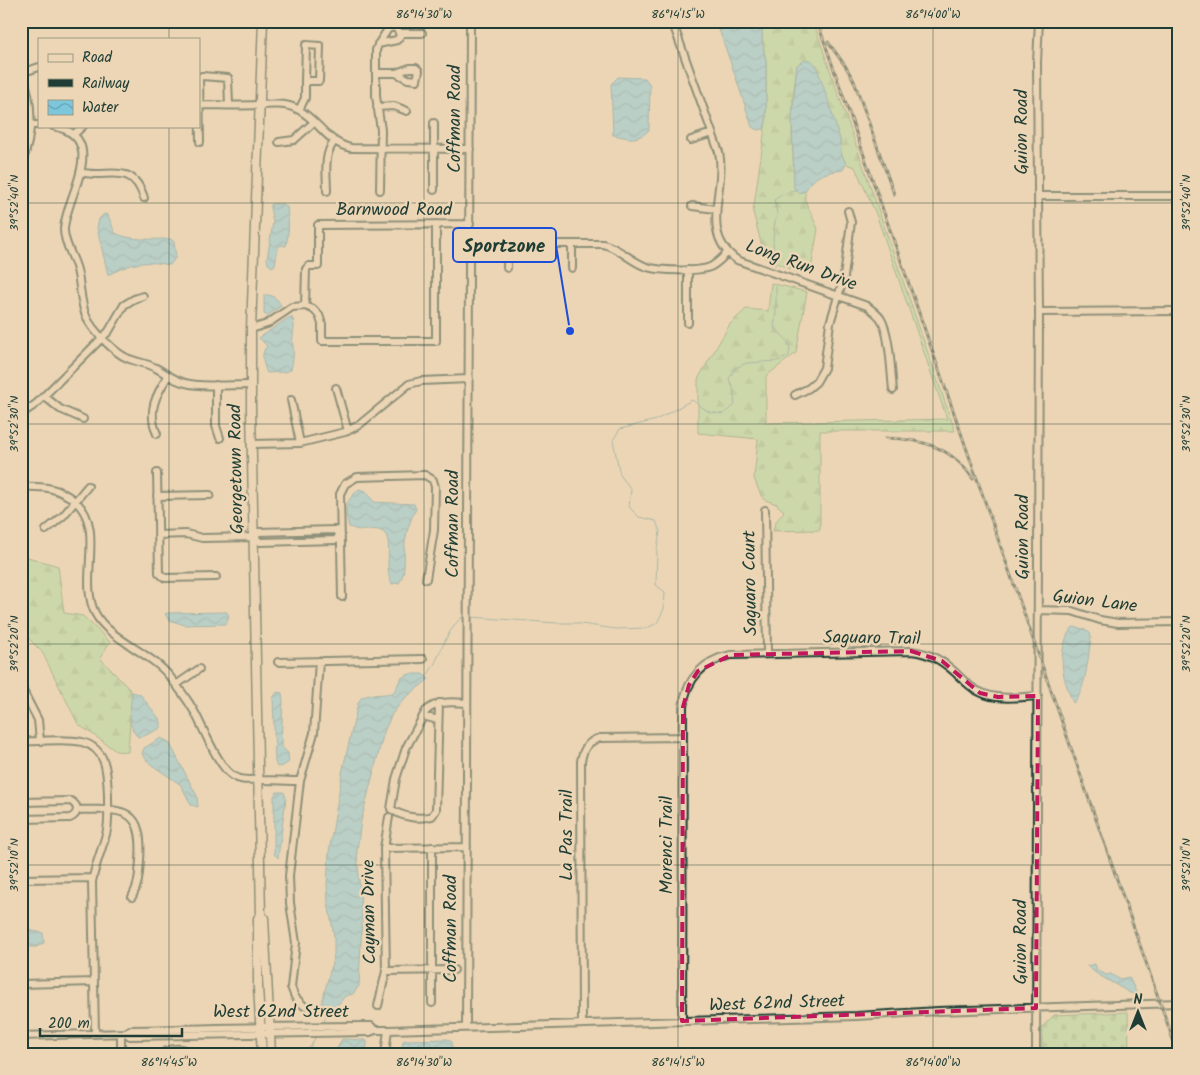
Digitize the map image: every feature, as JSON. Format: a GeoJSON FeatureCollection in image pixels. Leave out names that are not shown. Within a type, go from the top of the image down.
{"type":"FeatureCollection","features":[{"type":"Feature","properties":{"kind":"main road","name":"Georgetown Road"},"geometry":{"type":"LineString","coordinates":[[262,1054],[264,1030],[258,918],[261,916],[251,444],[251,328],[263,21]]}},
{"type":"Feature","properties":{"kind":"main road","name":"Georgetown Road"},"geometry":{"type":"LineString","coordinates":[[264,1030],[271,1054]]}},
{"type":"Feature","properties":{"kind":"street","name":"Coffman Road"},"geometry":{"type":"LineString","coordinates":[[466,1027],[470,21]]}},
{"type":"Feature","properties":{"kind":"street","name":"Long Run Drive"},"geometry":{"type":"LineString","coordinates":[[672,21],[719,152],[721,163],[716,209],[716,232],[720,242],[734,258],[744,263],[866,306],[876,313],[882,320],[886,333],[893,390]]}},
{"type":"Feature","properties":{"kind":"street","name":"Guion Road"},"geometry":{"type":"LineString","coordinates":[[1036,1054],[1038,696],[1037,62],[1039,21]]}},
{"type":"Feature","properties":{"kind":"street"},"geometry":{"type":"LineString","coordinates":[[380,190],[381,149],[377,107],[376,52],[378,44],[388,29],[394,24],[400,33]]}},
{"type":"Feature","properties":{"kind":"street"},"geometry":{"type":"LineString","coordinates":[[400,33],[422,33]]}},
{"type":"Feature","properties":{"kind":"street"},"geometry":{"type":"LineString","coordinates":[[378,44],[397,40],[400,33]]}},
{"type":"Feature","properties":{"kind":"street"},"geometry":{"type":"LineString","coordinates":[[299,110],[305,98],[305,81],[305,46],[319,46],[320,80],[305,81]]}},
{"type":"Feature","properties":{"kind":"street"},"geometry":{"type":"LineString","coordinates":[[21,165],[28,145],[30,125],[30,99],[22,72],[38,67]]}},
{"type":"Feature","properties":{"kind":"street"},"geometry":{"type":"LineString","coordinates":[[376,73],[396,73]]}},
{"type":"Feature","properties":{"kind":"street"},"geometry":{"type":"LineString","coordinates":[[200,78],[202,76],[228,78],[228,105]]}},
{"type":"Feature","properties":{"kind":"street"},"geometry":{"type":"LineString","coordinates":[[200,105],[278,104],[299,110],[334,142],[351,148],[470,149]]}},
{"type":"Feature","properties":{"kind":"street"},"geometry":{"type":"LineString","coordinates":[[377,107],[394,106],[407,111]]}},
{"type":"Feature","properties":{"kind":"street"},"geometry":{"type":"LineString","coordinates":[[279,142],[294,140],[314,122]]}},
{"type":"Feature","properties":{"kind":"street"},"geometry":{"type":"LineString","coordinates":[[434,123],[434,190]]}},
{"type":"Feature","properties":{"kind":"street"},"geometry":{"type":"LineString","coordinates":[[30,125],[38,125]]}},
{"type":"Feature","properties":{"kind":"street"},"geometry":{"type":"LineString","coordinates":[[60,128],[73,135],[82,151],[83,162],[66,221],[65,236],[77,268],[86,317],[92,327],[116,352],[128,359],[155,368],[178,381],[190,384],[251,385]]}},
{"type":"Feature","properties":{"kind":"street"},"geometry":{"type":"LineString","coordinates":[[73,135],[81,128]]}},
{"type":"Feature","properties":{"kind":"street"},"geometry":{"type":"LineString","coordinates":[[200,128],[200,142]]}},
{"type":"Feature","properties":{"kind":"street"},"geometry":{"type":"LineString","coordinates":[[691,140],[712,133]]}},
{"type":"Feature","properties":{"kind":"street"},"geometry":{"type":"LineString","coordinates":[[327,191],[327,155],[329,148],[334,142]]}},
{"type":"Feature","properties":{"kind":"street"},"geometry":{"type":"LineString","coordinates":[[80,172],[97,175],[115,172],[125,175],[136,183],[144,198]]}},
{"type":"Feature","properties":{"kind":"street"},"geometry":{"type":"LineString","coordinates":[[1038,196],[1179,196]]}},
{"type":"Feature","properties":{"kind":"street"},"geometry":{"type":"LineString","coordinates":[[692,206],[716,209]]}},
{"type":"Feature","properties":{"kind":"street"},"geometry":{"type":"LineString","coordinates":[[794,395],[813,385],[822,375],[830,322],[844,277],[851,222],[848,211]]}},
{"type":"Feature","properties":{"kind":"street"},"geometry":{"type":"LineString","coordinates":[[251,328],[267,324],[292,307],[305,306],[315,310],[321,319],[322,342],[436,341],[436,224]]}},
{"type":"Feature","properties":{"kind":"street","name":"Barnwood Road"},"geometry":{"type":"LineString","coordinates":[[305,306],[306,269],[310,266],[318,266],[318,225],[470,224]]}},
{"type":"Feature","properties":{"kind":"street"},"geometry":{"type":"LineString","coordinates":[[470,244],[603,244],[647,267],[688,270],[710,267],[720,261],[728,252]]}},
{"type":"Feature","properties":{"kind":"street"},"geometry":{"type":"LineString","coordinates":[[507,244],[507,268]]}},
{"type":"Feature","properties":{"kind":"street"},"geometry":{"type":"LineString","coordinates":[[572,244],[572,268]]}},
{"type":"Feature","properties":{"kind":"street"},"geometry":{"type":"LineString","coordinates":[[688,270],[688,324]]}},
{"type":"Feature","properties":{"kind":"street"},"geometry":{"type":"LineString","coordinates":[[21,414],[44,396],[103,338],[111,329],[124,305],[143,296]]}},
{"type":"Feature","properties":{"kind":"street"},"geometry":{"type":"LineString","coordinates":[[1038,312],[1179,311]]}},
{"type":"Feature","properties":{"kind":"street"},"geometry":{"type":"LineString","coordinates":[[158,434],[152,418],[153,405],[157,393],[168,376]]}},
{"type":"Feature","properties":{"kind":"street"},"geometry":{"type":"LineString","coordinates":[[251,444],[300,443],[348,431],[409,384],[421,381],[470,379]]}},
{"type":"Feature","properties":{"kind":"street"},"geometry":{"type":"LineString","coordinates":[[216,385],[216,426],[220,438]]}},
{"type":"Feature","properties":{"kind":"street"},"geometry":{"type":"LineString","coordinates":[[336,388],[348,431]]}},
{"type":"Feature","properties":{"kind":"street"},"geometry":{"type":"LineString","coordinates":[[44,396],[60,409],[83,419]]}},
{"type":"Feature","properties":{"kind":"street"},"geometry":{"type":"LineString","coordinates":[[291,400],[300,443]]}},
{"type":"Feature","properties":{"kind":"street"},"geometry":{"type":"LineString","coordinates":[[157,473],[159,570],[161,576],[165,578],[216,577]]}},
{"type":"Feature","properties":{"kind":"street"},"geometry":{"type":"LineString","coordinates":[[342,597],[340,494],[344,485],[349,480],[359,476],[423,475],[434,482],[434,530],[426,579]]}},
{"type":"Feature","properties":{"kind":"street"},"geometry":{"type":"LineString","coordinates":[[21,487],[41,486],[53,489],[63,493],[85,511],[89,522],[89,593],[96,614],[109,630],[156,663],[176,685],[193,709],[226,771],[242,780],[249,781],[300,781]]}},
{"type":"Feature","properties":{"kind":"street"},"geometry":{"type":"LineString","coordinates":[[46,530],[63,516],[88,486]]}},
{"type":"Feature","properties":{"kind":"street"},"geometry":{"type":"LineString","coordinates":[[157,496],[210,495]]}},
{"type":"Feature","properties":{"kind":"street","name":"Saguaro Court"},"geometry":{"type":"LineString","coordinates":[[765,510],[768,654]]}},
{"type":"Feature","properties":{"kind":"street"},"geometry":{"type":"LineString","coordinates":[[254,537],[258,532],[326,530],[335,530],[340,535]]}},
{"type":"Feature","properties":{"kind":"street"},"geometry":{"type":"LineString","coordinates":[[158,535],[186,534],[202,538],[254,537],[260,542],[336,540],[340,535]]}},
{"type":"Feature","properties":{"kind":"street","name":"Guion Lane"},"geometry":{"type":"LineString","coordinates":[[1038,610],[1072,611],[1100,620],[1118,623],[1179,622]]}},
{"type":"Feature","properties":{"kind":"street","name":"Saguaro Trail"},"geometry":{"type":"LineString","coordinates":[[697,673],[706,664],[721,657],[731,655],[915,652],[933,656],[942,661],[980,693],[998,697],[1038,696]]}},
{"type":"Feature","properties":{"kind":"street"},"geometry":{"type":"LineString","coordinates":[[278,662],[423,659]]}},
{"type":"Feature","properties":{"kind":"street"},"geometry":{"type":"LineString","coordinates":[[304,1006],[295,997],[291,987],[296,943],[290,903],[289,876],[300,781],[314,733],[319,661]]}},
{"type":"Feature","properties":{"kind":"street"},"geometry":{"type":"LineString","coordinates":[[176,685],[199,669]]}},
{"type":"Feature","properties":{"kind":"street","name":"Morenci Trail"},"geometry":{"type":"LineString","coordinates":[[682,1021],[684,698],[689,685],[697,673]]}},
{"type":"Feature","properties":{"kind":"street"},"geometry":{"type":"LineString","coordinates":[[21,688],[38,720],[40,741]]}},
{"type":"Feature","properties":{"kind":"street"},"geometry":{"type":"LineString","coordinates":[[439,704],[436,810],[432,816],[424,818],[397,814],[391,809],[396,779],[406,748],[423,716],[431,707],[439,704],[467,703]]}},
{"type":"Feature","properties":{"kind":"street"},"geometry":{"type":"LineString","coordinates":[[423,716],[438,720]]}},
{"type":"Feature","properties":{"kind":"street","name":"La Pas Trail"},"geometry":{"type":"LineString","coordinates":[[582,1024],[583,752],[591,742],[600,738],[683,737]]}},
{"type":"Feature","properties":{"kind":"street"},"geometry":{"type":"LineString","coordinates":[[21,742],[80,741],[95,748],[103,758],[107,769],[107,831],[92,878],[95,1034]]}},
{"type":"Feature","properties":{"kind":"street"},"geometry":{"type":"LineString","coordinates":[[21,802],[69,801],[75,804],[78,810]]}},
{"type":"Feature","properties":{"kind":"street"},"geometry":{"type":"LineString","coordinates":[[78,810],[117,810],[127,815],[136,824],[140,835],[138,880],[132,896]]}},
{"type":"Feature","properties":{"kind":"street"},"geometry":{"type":"LineString","coordinates":[[21,819],[70,818],[76,815],[78,810]]}},
{"type":"Feature","properties":{"kind":"street","name":"Cayman Drive"},"geometry":{"type":"LineString","coordinates":[[378,1006],[386,970],[384,848],[390,817]]}},
{"type":"Feature","properties":{"kind":"street"},"geometry":{"type":"LineString","coordinates":[[432,847],[432,1003]]}},
{"type":"Feature","properties":{"kind":"street"},"geometry":{"type":"LineString","coordinates":[[384,848],[467,847]]}},
{"type":"Feature","properties":{"kind":"street"},"geometry":{"type":"LineString","coordinates":[[21,879],[92,878]]}},
{"type":"Feature","properties":{"kind":"street"},"geometry":{"type":"LineString","coordinates":[[386,970],[454,970]]}},
{"type":"Feature","properties":{"kind":"street"},"geometry":{"type":"LineString","coordinates":[[21,984],[94,982]]}},
{"type":"Feature","properties":{"kind":"street","name":"West 62nd Street"},"geometry":{"type":"LineString","coordinates":[[308,1030],[328,1033],[370,1032],[375,1030],[857,1016],[938,1011],[1179,1003]]}},
{"type":"Feature","properties":{"kind":"street","name":"West 62nd Street"},"geometry":{"type":"LineString","coordinates":[[21,1036],[95,1034],[124,1034],[130,1036],[175,1032],[308,1030],[342,1026],[371,1026],[375,1030]]}},
{"type":"Feature","properties":{"kind":"street"},"geometry":{"type":"LineString","coordinates":[[386,1054],[388,1030]]}},
{"type":"Feature","properties":{"kind":"street"},"geometry":{"type":"LineString","coordinates":[[175,1032],[175,1048]]}},
{"type":"Feature","properties":{"kind":"street"},"geometry":{"type":"LineString","coordinates":[[121,1054],[124,1034]]}},
{"type":"Feature","properties":{"kind":"street"},"geometry":{"type":"LineString","coordinates":[[161,1054],[175,1048],[184,1048],[199,1054]]}},
{"type":"Feature","properties":{"kind":"highlighted area"},"geometry":{"type":"Polygon","coordinates":[[[911,651],[942,661],[980,693],[998,697],[1038,696],[1036,1008],[682,1021],[683,707],[689,685],[698,671],[731,655],[911,651]]]}},
{"type":"Feature","properties":{"kind":"green space"},"geometry":{"type":"Polygon","coordinates":[[[763,21],[813,21],[955,431],[820,431],[820,530],[773,531],[775,523],[784,511],[776,504],[763,499],[754,478],[758,439],[698,433],[698,379],[730,324],[746,309],[768,311],[771,283],[807,292],[796,353],[766,376],[766,423],[947,419],[876,214],[855,167],[846,164],[841,153],[840,140],[835,124],[797,65],[793,96],[794,178],[798,193],[805,191],[805,200],[818,229],[811,269],[797,272],[765,258],[753,212],[766,121],[766,62],[762,40],[763,21]]]}},
{"type":"Feature","properties":{"kind":"green space"},"geometry":{"type":"Polygon","coordinates":[[[21,555],[58,566],[64,613],[83,616],[110,642],[100,658],[132,692],[128,752],[116,751],[78,724],[42,652],[29,639],[21,622],[21,555]]]}},
{"type":"Feature","properties":{"kind":"green space"},"geometry":{"type":"Polygon","coordinates":[[[1128,1012],[1129,1049],[1042,1052],[1042,1027],[1054,1015],[1128,1012]]]}},
{"type":"Feature","properties":{"kind":"water"},"geometry":{"type":"Polygon","coordinates":[[[716,21],[763,21],[762,40],[766,62],[766,121],[764,129],[757,130],[752,127],[716,21]]]}},
{"type":"Feature","properties":{"kind":"water"},"geometry":{"type":"Polygon","coordinates":[[[804,60],[811,60],[816,65],[840,140],[841,153],[846,164],[843,170],[821,175],[805,191],[798,193],[794,188],[792,118],[797,65],[804,60]]]}},
{"type":"Feature","properties":{"kind":"water"},"geometry":{"type":"Polygon","coordinates":[[[618,77],[645,78],[650,85],[649,130],[636,138],[613,135],[611,84],[618,77]]]}},
{"type":"Feature","properties":{"kind":"water"},"geometry":{"type":"Polygon","coordinates":[[[271,204],[283,204],[287,207],[288,222],[286,246],[281,245],[278,248],[275,265],[272,267],[268,264],[267,259],[273,222],[271,204]]]}},
{"type":"Feature","properties":{"kind":"water"},"geometry":{"type":"Polygon","coordinates":[[[104,214],[108,215],[115,233],[121,236],[142,239],[171,239],[174,242],[176,257],[170,265],[138,264],[108,275],[97,228],[99,219],[104,214]]]}},
{"type":"Feature","properties":{"kind":"water"},"geometry":{"type":"Polygon","coordinates":[[[264,295],[275,297],[281,306],[267,316],[264,314],[264,295]]]}},
{"type":"Feature","properties":{"kind":"water"},"geometry":{"type":"Polygon","coordinates":[[[292,317],[294,328],[291,370],[267,373],[263,362],[263,352],[267,346],[259,338],[292,317]]]}},
{"type":"Feature","properties":{"kind":"water"},"geometry":{"type":"Polygon","coordinates":[[[359,489],[366,491],[374,502],[414,504],[416,509],[410,521],[407,534],[404,548],[404,569],[399,583],[392,584],[389,577],[388,540],[385,534],[379,530],[360,530],[349,527],[346,515],[348,502],[359,489]]]}},
{"type":"Feature","properties":{"kind":"water"},"geometry":{"type":"Polygon","coordinates":[[[227,612],[229,616],[226,624],[185,625],[169,620],[165,614],[167,613],[227,612]]]}},
{"type":"Feature","properties":{"kind":"water"},"geometry":{"type":"Polygon","coordinates":[[[1073,627],[1084,629],[1090,633],[1091,638],[1088,663],[1081,692],[1073,703],[1065,681],[1062,660],[1068,633],[1073,627]]]}},
{"type":"Feature","properties":{"kind":"water"},"geometry":{"type":"Polygon","coordinates":[[[409,674],[423,674],[429,679],[404,699],[392,714],[384,732],[361,821],[357,851],[362,921],[359,986],[353,994],[345,996],[333,1011],[326,1015],[320,1010],[334,955],[334,936],[328,903],[327,884],[329,852],[342,773],[358,703],[362,697],[394,692],[401,678],[409,674]]]}},
{"type":"Feature","properties":{"kind":"water"},"geometry":{"type":"Polygon","coordinates":[[[132,692],[140,694],[161,721],[161,728],[144,736],[138,737],[134,733],[130,716],[132,692]]]}},
{"type":"Feature","properties":{"kind":"water"},"geometry":{"type":"Polygon","coordinates":[[[277,692],[282,693],[283,700],[281,746],[288,753],[289,762],[277,767],[275,762],[273,698],[277,692]]]}},
{"type":"Feature","properties":{"kind":"water"},"geometry":{"type":"Polygon","coordinates":[[[161,738],[169,742],[197,796],[198,807],[191,805],[181,785],[149,763],[142,754],[144,748],[161,738]]]}},
{"type":"Feature","properties":{"kind":"water"},"geometry":{"type":"Polygon","coordinates":[[[277,792],[284,792],[286,798],[278,858],[274,854],[274,796],[277,792]]]}},
{"type":"Feature","properties":{"kind":"water"},"geometry":{"type":"Polygon","coordinates":[[[28,930],[43,933],[44,943],[36,947],[21,947],[21,931],[28,930]]]}},
{"type":"Feature","properties":{"kind":"water"},"geometry":{"type":"Polygon","coordinates":[[[1095,964],[1097,970],[1106,975],[1111,974],[1119,979],[1129,977],[1136,992],[1135,994],[1097,974],[1087,966],[1095,964]]]}},
{"type":"Feature","properties":{"kind":"water"},"geometry":{"type":"Polygon","coordinates":[[[342,1039],[365,1040],[367,1041],[367,1047],[352,1054],[334,1054],[342,1039]]]}},
{"type":"Feature","properties":{"kind":"water"},"geometry":{"type":"Polygon","coordinates":[[[448,1039],[452,1042],[452,1054],[428,1049],[409,1050],[402,1046],[403,1041],[406,1040],[448,1039]]]}},
{"type":"Feature","properties":{"kind":"waterway"},"geometry":{"type":"LineString","coordinates":[[775,266],[773,242],[777,213],[774,200],[783,194],[797,189]]}},
{"type":"Feature","properties":{"kind":"waterway"},"geometry":{"type":"LineString","coordinates":[[471,617],[574,623],[616,629],[647,628],[657,623],[664,609],[665,592],[656,585],[657,549],[660,532],[656,521],[639,517],[629,507],[631,489],[620,475],[613,440],[620,429],[656,420],[692,400],[709,412],[723,414],[735,405],[733,388],[729,379],[735,368],[747,363],[777,361],[788,357],[790,352],[789,344],[774,328],[776,286]]}},
{"type":"Feature","properties":{"kind":"waterway"},"geometry":{"type":"LineString","coordinates":[[426,677],[450,631],[461,618],[465,617]]}},
{"type":"Feature","properties":{"kind":"waterway"},"geometry":{"type":"LineString","coordinates":[[323,1024],[327,1014]]}},
{"type":"Feature","properties":{"kind":"waterway"},"geometry":{"type":"LineString","coordinates":[[301,1054],[311,1046],[316,1036]]}},
{"type":"Feature","properties":{"kind":"railway"},"geometry":{"type":"LineString","coordinates":[[817,21],[1178,1054]]}},
{"type":"Feature","properties":{"kind":"railway"},"geometry":{"type":"LineString","coordinates":[[828,42],[854,81],[894,194]]}},
{"type":"Feature","properties":{"kind":"railway"},"geometry":{"type":"LineString","coordinates":[[886,438],[912,440],[946,452],[956,459],[973,479]]}},
{"type":"Feature","properties":{"kind":"place","name":"Sportzone"},"geometry":{"type":"Point","coordinates":[570,331]}}]}
